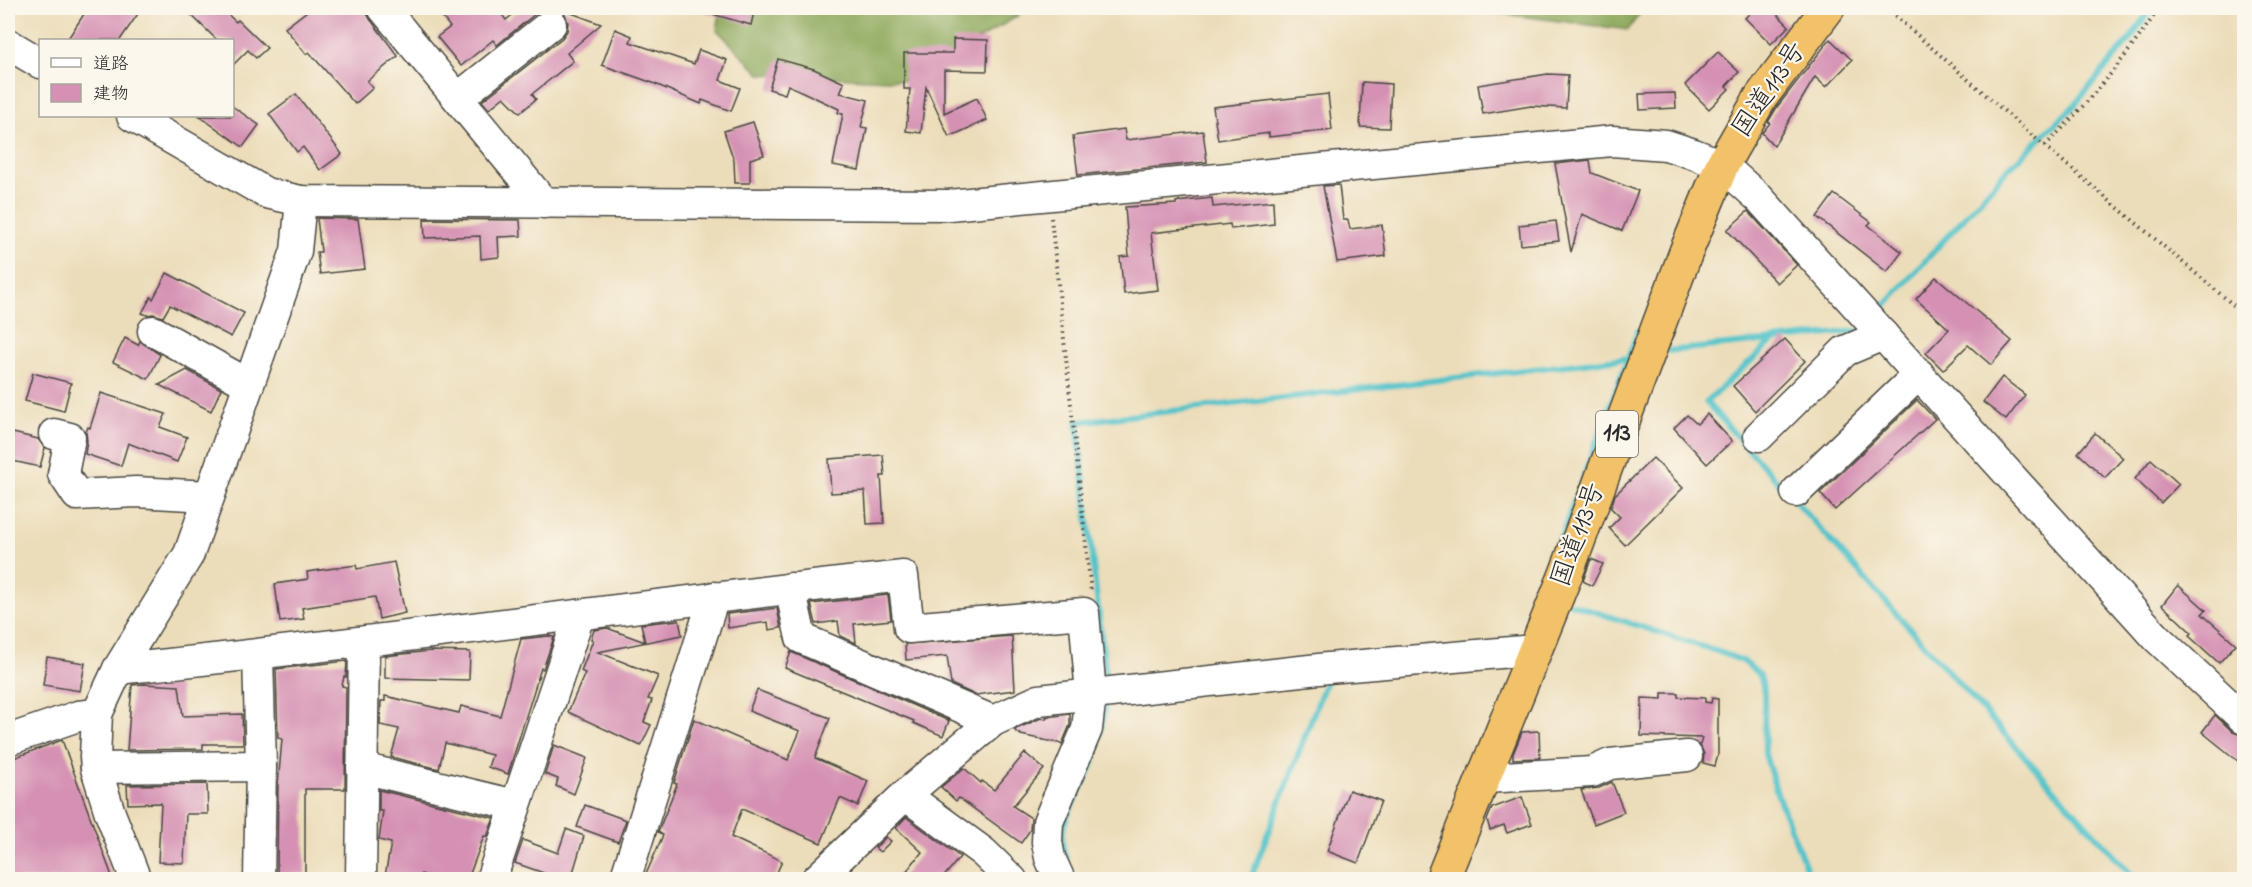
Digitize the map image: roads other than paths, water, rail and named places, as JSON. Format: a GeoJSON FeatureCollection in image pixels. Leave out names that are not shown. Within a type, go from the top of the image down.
{"type":"FeatureCollection","features":[{"type":"Feature","properties":{"kind":"highway","name":"国道113号"},"geometry":{"type":"LineString","coordinates":[[1442,879],[1566,574],[1686,252],[1722,165],[1761,97],[1828,8]]}},
{"type":"Feature","properties":{"kind":"street"},"geometry":{"type":"LineString","coordinates":[[387,9],[544,202]]}},
{"type":"Feature","properties":{"kind":"street"},"geometry":{"type":"LineString","coordinates":[[458,98],[551,24]]}},
{"type":"Feature","properties":{"kind":"street"},"geometry":{"type":"LineString","coordinates":[[8,44],[39,62]]}},
{"type":"Feature","properties":{"kind":"street"},"geometry":{"type":"LineString","coordinates":[[134,117],[266,193],[301,201],[949,205],[1612,141],[1666,145],[1722,165],[1759,198],[2157,639],[2244,719]]}},
{"type":"Feature","properties":{"kind":"street"},"geometry":{"type":"LineString","coordinates":[[135,879],[96,768],[97,714],[118,669],[189,554],[296,251],[301,201]]}},
{"type":"Feature","properties":{"kind":"street"},"geometry":{"type":"LineString","coordinates":[[153,331],[248,384]]}},
{"type":"Feature","properties":{"kind":"street"},"geometry":{"type":"LineString","coordinates":[[1759,436],[1845,351],[1883,335]]}},
{"type":"Feature","properties":{"kind":"street"},"geometry":{"type":"LineString","coordinates":[[1796,492],[1919,374]]}},
{"type":"Feature","properties":{"kind":"street"},"geometry":{"type":"LineString","coordinates":[[54,434],[70,438],[63,474],[76,495],[136,492],[209,496]]}},
{"type":"Feature","properties":{"kind":"street"},"geometry":{"type":"LineString","coordinates":[[118,669],[258,655],[579,616],[714,597],[903,576],[909,628],[1084,613],[1091,694],[1087,729],[1048,822],[1047,842],[1050,858],[1060,879]]}},
{"type":"Feature","properties":{"kind":"street"},"geometry":{"type":"LineString","coordinates":[[790,588],[801,638],[993,721]]}},
{"type":"Feature","properties":{"kind":"street"},"geometry":{"type":"LineString","coordinates":[[624,879],[714,597]]}},
{"type":"Feature","properties":{"kind":"street"},"geometry":{"type":"LineString","coordinates":[[491,879],[579,616]]}},
{"type":"Feature","properties":{"kind":"street"},"geometry":{"type":"LineString","coordinates":[[361,879],[364,642]]}},
{"type":"Feature","properties":{"kind":"street"},"geometry":{"type":"LineString","coordinates":[[816,879],[905,795],[993,721],[1039,699],[1328,668],[1535,650]]}},
{"type":"Feature","properties":{"kind":"street"},"geometry":{"type":"LineString","coordinates":[[258,655],[261,766],[259,879]]}},
{"type":"Feature","properties":{"kind":"street"},"geometry":{"type":"LineString","coordinates":[[8,740],[78,716],[97,714]]}},
{"type":"Feature","properties":{"kind":"street"},"geometry":{"type":"LineString","coordinates":[[1485,778],[1592,772],[1610,765],[1688,756]]}},
{"type":"Feature","properties":{"kind":"street"},"geometry":{"type":"LineString","coordinates":[[96,768],[261,766]]}},
{"type":"Feature","properties":{"kind":"street"},"geometry":{"type":"LineString","coordinates":[[362,768],[515,805]]}},
{"type":"Feature","properties":{"kind":"street"},"geometry":{"type":"LineString","coordinates":[[905,795],[983,852],[1012,879]]}},
{"type":"Feature","properties":{"kind":"waterway"},"geometry":{"type":"LineString","coordinates":[[1883,308],[2005,172],[2071,109],[2131,38],[2151,8]]}},
{"type":"Feature","properties":{"kind":"waterway"},"geometry":{"type":"LineString","coordinates":[[1536,603],[1638,331]]}},
{"type":"Feature","properties":{"kind":"waterway"},"geometry":{"type":"LineString","coordinates":[[1668,351],[1858,331]]}},
{"type":"Feature","properties":{"kind":"waterway"},"geometry":{"type":"LineString","coordinates":[[1774,340],[1706,402],[1786,491]]}},
{"type":"Feature","properties":{"kind":"waterway"},"geometry":{"type":"LineString","coordinates":[[1111,678],[1106,679],[1077,422],[1628,358]]}},
{"type":"Feature","properties":{"kind":"waterway"},"geometry":{"type":"LineString","coordinates":[[1795,501],[2136,880]]}},
{"type":"Feature","properties":{"kind":"waterway"},"geometry":{"type":"LineString","coordinates":[[1571,604],[1725,654],[1743,661],[1760,675],[1764,691],[1765,754],[1778,796],[1811,880]]}},
{"type":"Feature","properties":{"kind":"waterway"},"geometry":{"type":"LineString","coordinates":[[1250,880],[1325,684]]}},
{"type":"Feature","properties":{"kind":"waterway"},"geometry":{"type":"LineString","coordinates":[[1066,858],[1062,834],[1065,822],[1091,767],[1106,703]]}}]}
